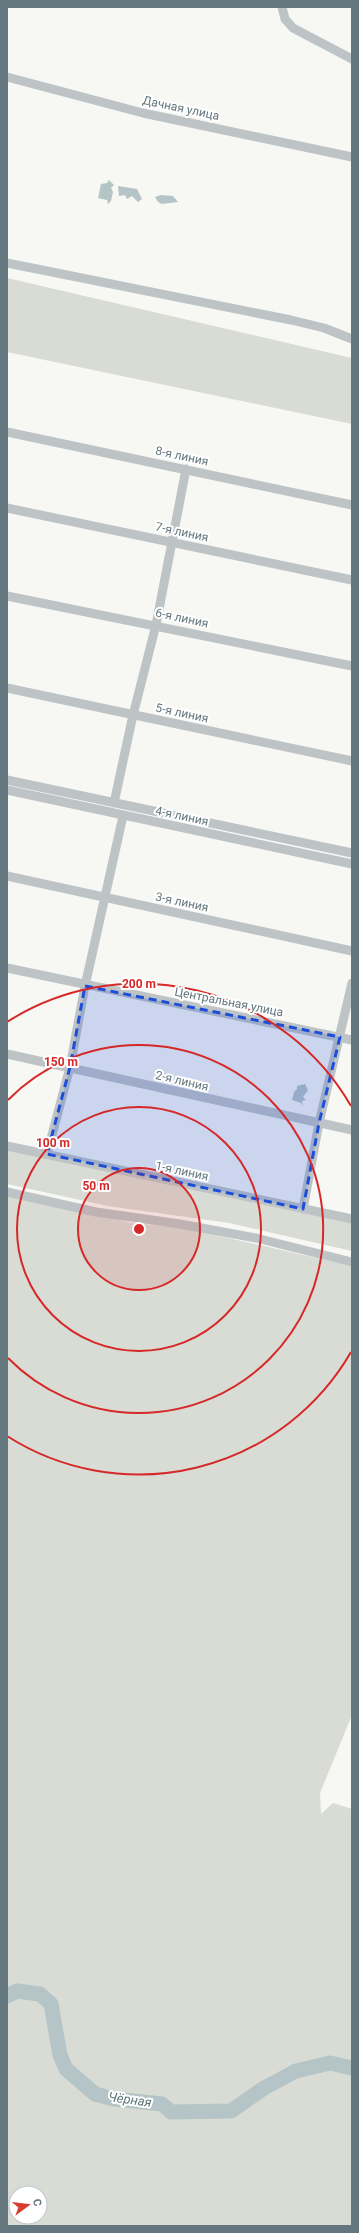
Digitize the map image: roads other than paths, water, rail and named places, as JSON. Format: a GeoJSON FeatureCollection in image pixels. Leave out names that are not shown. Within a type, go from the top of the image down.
{"type":"FeatureCollection","features":[{"type":"Feature","properties":{"kind":"street"},"geometry":{"type":"LineString","coordinates":[[282,7],[285,20],[293,28],[352,59]]}},
{"type":"Feature","properties":{"kind":"street","name":"Дачная улица"},"geometry":{"type":"LineString","coordinates":[[7,77],[143,113],[352,157]]}},
{"type":"Feature","properties":{"kind":"street"},"geometry":{"type":"LineString","coordinates":[[7,262],[291,320],[324,328],[352,339]]}},
{"type":"Feature","properties":{"kind":"street","name":"8-я линия"},"geometry":{"type":"LineString","coordinates":[[7,432],[186,469],[352,506]]}},
{"type":"Feature","properties":{"kind":"street"},"geometry":{"type":"LineString","coordinates":[[114,803],[132,715],[156,625],[186,469]]}},
{"type":"Feature","properties":{"kind":"street","name":"7-я линия"},"geometry":{"type":"LineString","coordinates":[[7,508],[352,580]]}},
{"type":"Feature","properties":{"kind":"street","name":"6-я линия"},"geometry":{"type":"LineString","coordinates":[[7,596],[156,625],[352,666]]}},
{"type":"Feature","properties":{"kind":"street","name":"5-я линия"},"geometry":{"type":"LineString","coordinates":[[7,688],[352,761]]}},
{"type":"Feature","properties":{"kind":"street"},"geometry":{"type":"LineString","coordinates":[[7,780],[352,853]]}},
{"type":"Feature","properties":{"kind":"street","name":"4-я линия"},"geometry":{"type":"LineString","coordinates":[[7,790],[352,864]]}},
{"type":"Feature","properties":{"kind":"street"},"geometry":{"type":"LineString","coordinates":[[47,1154],[70,1067],[85,986],[123,816]]}},
{"type":"Feature","properties":{"kind":"street","name":"3-я линия"},"geometry":{"type":"LineString","coordinates":[[7,876],[352,951]]}},
{"type":"Feature","properties":{"kind":"street","name":"Центральная улица"},"geometry":{"type":"LineString","coordinates":[[7,968],[85,986],[352,1040]]}},
{"type":"Feature","properties":{"kind":"street"},"geometry":{"type":"LineString","coordinates":[[303,1209],[319,1123],[352,983]]}},
{"type":"Feature","properties":{"kind":"street","name":"2-я линия"},"geometry":{"type":"LineString","coordinates":[[7,1054],[70,1067],[169,1091],[352,1130]]}},
{"type":"Feature","properties":{"kind":"street","name":"1-я линия"},"geometry":{"type":"LineString","coordinates":[[7,1146],[352,1219]]}},
{"type":"Feature","properties":{"kind":"street"},"geometry":{"type":"LineString","coordinates":[[7,1192],[96,1212],[180,1224],[256,1238],[352,1262]]}},
{"type":"Feature","properties":{"kind":"waterway","name":"Чёрная"},"geometry":{"type":"LineString","coordinates":[[7,1996],[17,1991],[40,1994],[51,2004],[60,2055],[66,2069],[95,2094],[114,2099],[162,2104],[171,2112],[231,2111],[264,2088],[296,2071],[330,2063],[352,2068]]}}]}
